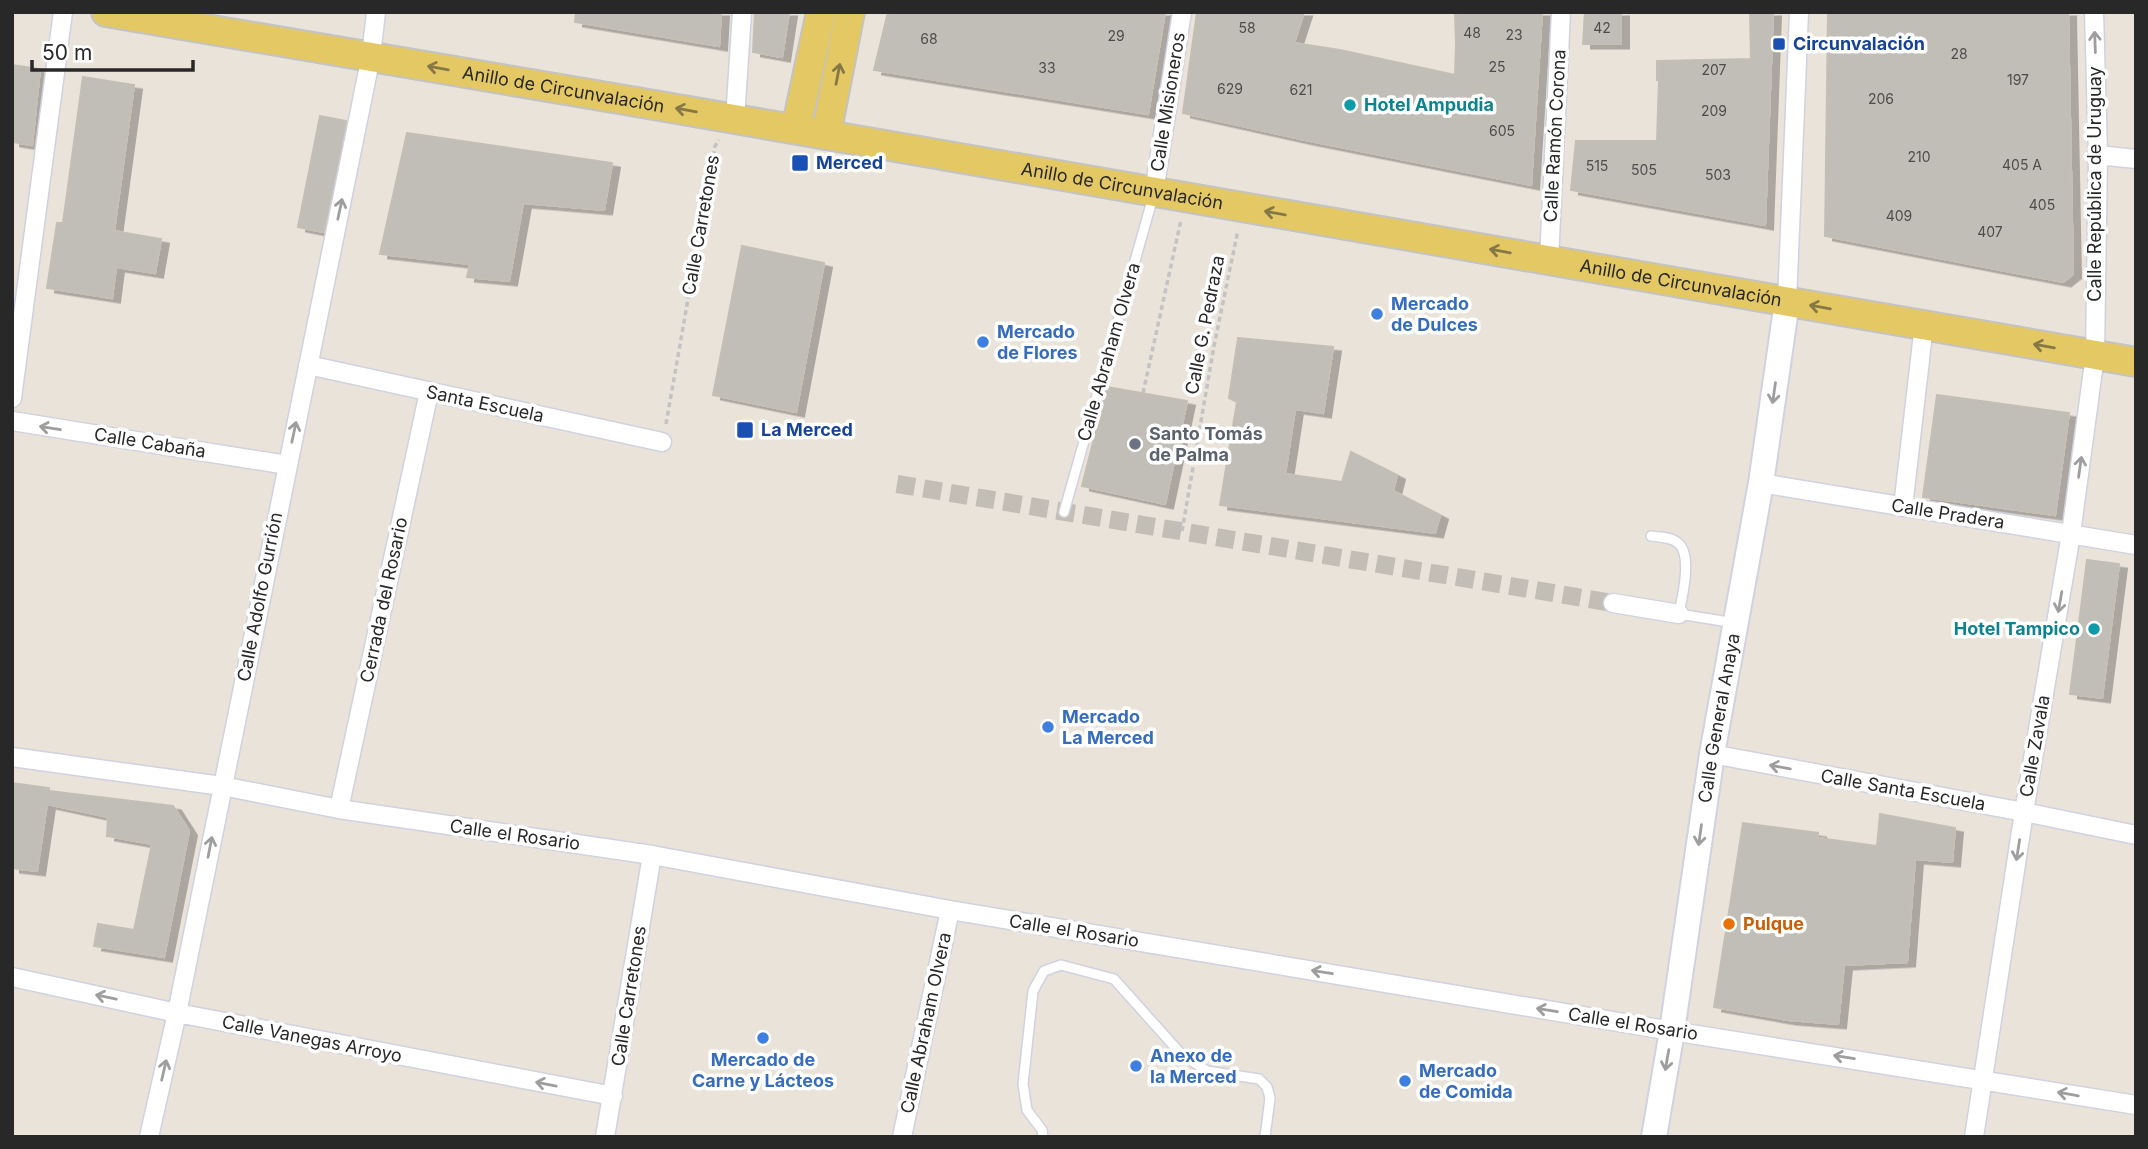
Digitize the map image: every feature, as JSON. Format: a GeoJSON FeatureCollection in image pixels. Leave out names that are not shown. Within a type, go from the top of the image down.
{"type":"FeatureCollection","features":[{"type":"Feature","properties":{"kind":"main road","name":"Anillo de Circunvalación"},"geometry":{"type":"LineString","coordinates":[[106,12],[2136,362]]}},
{"type":"Feature","properties":{"kind":"main road"},"geometry":{"type":"LineString","coordinates":[[796,130],[821,12]]}},
{"type":"Feature","properties":{"kind":"main road"},"geometry":{"type":"LineString","coordinates":[[826,135],[850,12]]}},
{"type":"Feature","properties":{"kind":"street"},"geometry":{"type":"LineString","coordinates":[[12,398],[63,12]]}},
{"type":"Feature","properties":{"kind":"street","name":"Calle Adolfo Gurrión"},"geometry":{"type":"LineString","coordinates":[[149,1137],[177,1013],[371,56],[376,12]]}},
{"type":"Feature","properties":{"kind":"street"},"geometry":{"type":"LineString","coordinates":[[735,119],[742,12]]}},
{"type":"Feature","properties":{"kind":"street","name":"Calle Misioneros"},"geometry":{"type":"LineString","coordinates":[[1154,192],[1182,12]]}},
{"type":"Feature","properties":{"kind":"street","name":"Calle Ramón Corona"},"geometry":{"type":"LineString","coordinates":[[1549,260],[1561,12]]}},
{"type":"Feature","properties":{"kind":"street"},"geometry":{"type":"LineString","coordinates":[[1787,302],[1799,12]]}},
{"type":"Feature","properties":{"kind":"street","name":"Calle República de Uruguay"},"geometry":{"type":"LineString","coordinates":[[2094,12],[2098,155],[2095,355]]}},
{"type":"Feature","properties":{"kind":"street"},"geometry":{"type":"LineString","coordinates":[[2098,155],[2136,159]]}},
{"type":"Feature","properties":{"kind":"street","name":"Calle General Anaya"},"geometry":{"type":"LineString","coordinates":[[1654,1137],[1712,754],[1761,483],[1787,302]]}},
{"type":"Feature","properties":{"kind":"street"},"geometry":{"type":"LineString","coordinates":[[1903,507],[1924,325]]}},
{"type":"Feature","properties":{"kind":"street","name":"Calle Zavala"},"geometry":{"type":"LineString","coordinates":[[1974,1137],[2024,812],[2071,534],[2095,355]]}},
{"type":"Feature","properties":{"kind":"street","name":"Santa Escuela"},"geometry":{"type":"LineString","coordinates":[[308,365],[662,442]]}},
{"type":"Feature","properties":{"kind":"street","name":"Cerrada del Rosario"},"geometry":{"type":"LineString","coordinates":[[339,809],[429,392]]}},
{"type":"Feature","properties":{"kind":"street","name":"Calle Cabaña"},"geometry":{"type":"LineString","coordinates":[[12,422],[287,465]]}},
{"type":"Feature","properties":{"kind":"street","name":"Calle Pradera"},"geometry":{"type":"LineString","coordinates":[[1761,483],[2136,545]]}},
{"type":"Feature","properties":{"kind":"street"},"geometry":{"type":"LineString","coordinates":[[1613,603],[1679,614]]}},
{"type":"Feature","properties":{"kind":"street","name":"Calle Santa Escuela"},"geometry":{"type":"LineString","coordinates":[[1712,754],[2136,835]]}},
{"type":"Feature","properties":{"kind":"street","name":"Calle el Rosario"},"geometry":{"type":"LineString","coordinates":[[12,757],[222,786],[339,809],[652,855],[950,910],[1672,1031],[2136,1105]]}},
{"type":"Feature","properties":{"kind":"street","name":"Calle Carretones"},"geometry":{"type":"LineString","coordinates":[[605,1137],[652,855]]}},
{"type":"Feature","properties":{"kind":"street","name":"Calle Abraham Olvera"},"geometry":{"type":"LineString","coordinates":[[902,1137],[950,910]]}},
{"type":"Feature","properties":{"kind":"street","name":"Calle Vanegas Arroyo"},"geometry":{"type":"LineString","coordinates":[[12,977],[177,1013],[612,1097]]}},
{"type":"Feature","properties":{"kind":"lane","name":"Calle Abraham Olvera"},"geometry":{"type":"LineString","coordinates":[[1064,512],[1154,192]]}},
{"type":"Feature","properties":{"kind":"lane"},"geometry":{"type":"LineString","coordinates":[[1651,536],[1678,543],[1685,552],[1686,564],[1679,614],[1735,624]]}},
{"type":"Feature","properties":{"kind":"lane"},"geometry":{"type":"LineString","coordinates":[[1043,1137],[1042,1130],[1027,1110],[1023,1084],[1033,991],[1044,971],[1060,965],[1114,979],[1181,1054],[1207,1072],[1259,1079],[1267,1087],[1270,1098],[1265,1137]]}},
{"type":"Feature","properties":{"kind":"path","name":"Calle Carretones"},"geometry":{"type":"LineString","coordinates":[[662,442],[715,146],[735,119]]}},
{"type":"Feature","properties":{"kind":"path"},"geometry":{"type":"LineString","coordinates":[[1143,393],[1186,197]]}},
{"type":"Feature","properties":{"kind":"path","name":"Calle G. Pedraza"},"geometry":{"type":"LineString","coordinates":[[1182,531],[1214,346],[1243,207]]}},
{"type":"Feature","properties":{"kind":"building"},"geometry":{"type":"Polygon","coordinates":[[[576,12],[721,12],[719,46],[575,22],[576,12]]]}},
{"type":"Feature","properties":{"kind":"building"},"geometry":{"type":"Polygon","coordinates":[[[755,12],[789,12],[782,57],[753,52],[755,12]]]}},
{"type":"Feature","properties":{"kind":"building"},"geometry":{"type":"Polygon","coordinates":[[[888,12],[1165,12],[1148,114],[874,70],[888,12]]]}},
{"type":"Feature","properties":{"kind":"building"},"geometry":{"type":"Polygon","coordinates":[[[1197,12],[1304,12],[1294,43],[1340,50],[1455,75],[1455,12],[1542,12],[1531,185],[1183,113],[1197,12]]]}},
{"type":"Feature","properties":{"kind":"building"},"geometry":{"type":"Polygon","coordinates":[[[1585,12],[1621,12],[1621,44],[1583,44],[1585,12]]]}},
{"type":"Feature","properties":{"kind":"building"},"geometry":{"type":"Polygon","coordinates":[[[1750,12],[1773,12],[1765,225],[1571,190],[1576,141],[1657,141],[1657,61],[1751,59],[1750,12]]]}},
{"type":"Feature","properties":{"kind":"building"},"geometry":{"type":"Polygon","coordinates":[[[1828,12],[2068,12],[2073,274],[2063,282],[1825,236],[1828,12]]]}},
{"type":"Feature","properties":{"kind":"building"},"geometry":{"type":"Polygon","coordinates":[[[12,65],[40,69],[32,145],[12,142],[12,65]]]}},
{"type":"Feature","properties":{"kind":"building"},"geometry":{"type":"Polygon","coordinates":[[[83,77],[134,85],[114,231],[161,239],[155,273],[116,267],[112,298],[47,288],[57,223],[63,223],[83,77]]]}},
{"type":"Feature","properties":{"kind":"building"},"geometry":{"type":"Polygon","coordinates":[[[320,116],[346,121],[324,232],[298,227],[320,116]]]}},
{"type":"Feature","properties":{"kind":"building"},"geometry":{"type":"Polygon","coordinates":[[[407,133],[612,163],[604,210],[523,203],[509,281],[467,277],[470,264],[380,254],[407,133]]]}},
{"type":"Feature","properties":{"kind":"building"},"geometry":{"type":"Polygon","coordinates":[[[742,246],[824,263],[796,412],[713,395],[742,246]]]}},
{"type":"Feature","properties":{"kind":"building"},"geometry":{"type":"Polygon","coordinates":[[[1238,338],[1333,347],[1323,413],[1295,409],[1285,474],[1342,482],[1351,452],[1397,475],[1393,491],[1440,515],[1435,533],[1220,505],[1237,402],[1229,398],[1238,338]]]}},
{"type":"Feature","properties":{"kind":"building","name":"Santo Tomás de Palma"},"geometry":{"type":"Polygon","coordinates":[[[1107,387],[1187,401],[1165,504],[1082,486],[1107,387]]]}},
{"type":"Feature","properties":{"kind":"building"},"geometry":{"type":"Polygon","coordinates":[[[1937,395],[2069,413],[2055,515],[1923,497],[1937,395]]]}},
{"type":"Feature","properties":{"kind":"building","name":"Hotel Tampico"},"geometry":{"type":"Polygon","coordinates":[[[2087,560],[2119,564],[2102,698],[2070,694],[2087,560]]]}},
{"type":"Feature","properties":{"kind":"building"},"geometry":{"type":"Polygon","coordinates":[[[12,783],[49,788],[49,791],[173,806],[189,831],[164,957],[94,946],[98,924],[134,930],[152,844],[107,836],[108,817],[47,804],[37,871],[12,868],[12,783]]]}},
{"type":"Feature","properties":{"kind":"building"},"geometry":{"type":"Polygon","coordinates":[[[1880,814],[1955,828],[1952,862],[1915,859],[1907,962],[1844,965],[1838,1024],[1788,1020],[1714,1007],[1743,823],[1818,833],[1818,838],[1877,846],[1880,814]]]}},
{"type":"Feature","properties":{"kind":"tunnel"},"geometry":{"type":"LineString","coordinates":[[897,484],[1613,603]]}},
{"type":"Feature","properties":{"kind":"place","name":"Circunvalación"},"geometry":{"type":"Point","coordinates":[1779,44]}},
{"type":"Feature","properties":{"kind":"place","name":"Hotel Ampudia"},"geometry":{"type":"Point","coordinates":[1350,105]}},
{"type":"Feature","properties":{"kind":"place","name":"Merced"},"geometry":{"type":"Point","coordinates":[800,163]}},
{"type":"Feature","properties":{"kind":"place","name":"Mercado de Dulces"},"geometry":{"type":"Point","coordinates":[1377,314]}},
{"type":"Feature","properties":{"kind":"place","name":"Mercado de Flores"},"geometry":{"type":"Point","coordinates":[983,342]}},
{"type":"Feature","properties":{"kind":"place","name":"La Merced"},"geometry":{"type":"Point","coordinates":[745,430]}},
{"type":"Feature","properties":{"kind":"place","name":"Santo Tomás de Palma"},"geometry":{"type":"Point","coordinates":[1135,444]}},
{"type":"Feature","properties":{"kind":"place","name":"Hotel Tampico"},"geometry":{"type":"Point","coordinates":[2094,629]}},
{"type":"Feature","properties":{"kind":"place","name":"Mercado La Merced"},"geometry":{"type":"Point","coordinates":[1048,727]}},
{"type":"Feature","properties":{"kind":"place","name":"Pulque"},"geometry":{"type":"Point","coordinates":[1729,924]}},
{"type":"Feature","properties":{"kind":"place","name":"Mercado de Carne y Lácteos"},"geometry":{"type":"Point","coordinates":[763,1038]}},
{"type":"Feature","properties":{"kind":"place","name":"Anexo de la Merced"},"geometry":{"type":"Point","coordinates":[1136,1066]}},
{"type":"Feature","properties":{"kind":"place","name":"Mercado de Comida"},"geometry":{"type":"Point","coordinates":[1405,1081]}}]}
